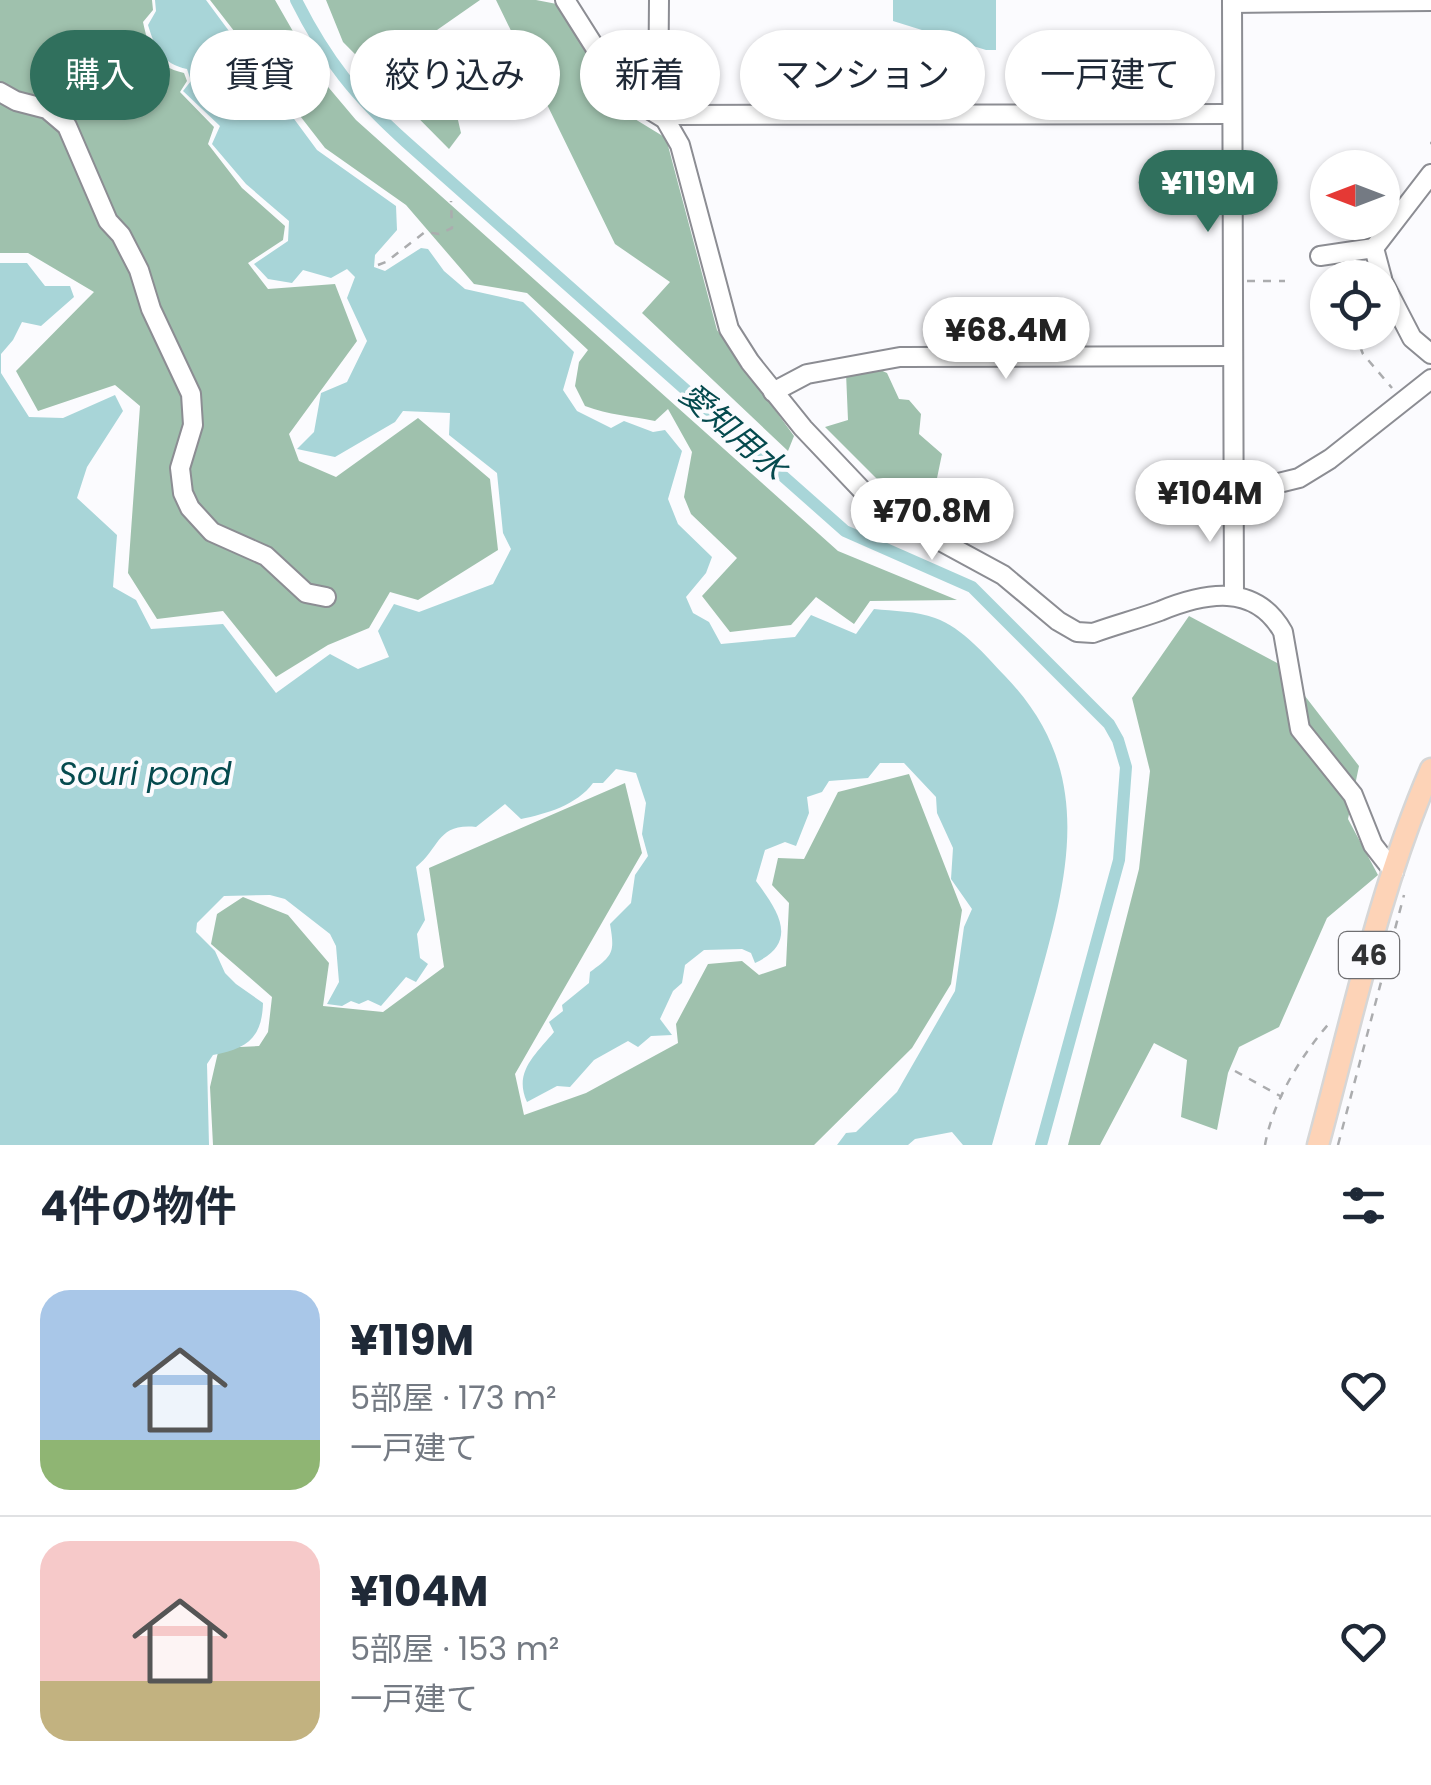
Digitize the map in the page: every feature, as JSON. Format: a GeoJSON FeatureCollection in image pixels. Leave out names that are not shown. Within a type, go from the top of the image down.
{"type":"FeatureCollection","features":[{"type":"Feature","properties":{"kind":"main road","name":"46"},"geometry":{"type":"LineString","coordinates":[[1318,1145],[1354,1010],[1429,781]]}},
{"type":"Feature","properties":{"kind":"street"},"geometry":{"type":"LineString","coordinates":[[564,0],[583,30]]}},
{"type":"Feature","properties":{"kind":"street"},"geometry":{"type":"LineString","coordinates":[[659,0],[660,30]]}},
{"type":"Feature","properties":{"kind":"street"},"geometry":{"type":"LineString","coordinates":[[1234,595],[1232,1],[1431,1]]}},
{"type":"Feature","properties":{"kind":"street"},"geometry":{"type":"LineString","coordinates":[[0,92],[16,101],[47,109],[67,126],[108,221],[121,235],[139,270],[151,310],[191,394],[194,425],[180,468],[183,493],[190,508],[212,532],[266,556],[306,593],[326,597]]}},
{"type":"Feature","properties":{"kind":"street"},"geometry":{"type":"LineString","coordinates":[[720,115],[1231,114]]}},
{"type":"Feature","properties":{"kind":"street"},"geometry":{"type":"LineString","coordinates":[[664,120],[686,162],[729,329],[773,392],[846,476],[878,507],[1003,575],[1058,622],[1076,632],[1093,633],[1196,597],[1234,595],[1258,604],[1277,620],[1286,642],[1300,729],[1352,795],[1373,845],[1400,878]]}},
{"type":"Feature","properties":{"kind":"street"},"geometry":{"type":"LineString","coordinates":[[1320,256],[1374,248],[1431,174]]}},
{"type":"Feature","properties":{"kind":"street"},"geometry":{"type":"LineString","coordinates":[[1374,248],[1377,260]]}},
{"type":"Feature","properties":{"kind":"street"},"geometry":{"type":"LineString","coordinates":[[1400,314],[1412,338],[1431,354]]}},
{"type":"Feature","properties":{"kind":"street"},"geometry":{"type":"LineString","coordinates":[[773,392],[807,374],[900,356],[1233,356]]}},
{"type":"Feature","properties":{"kind":"street"},"geometry":{"type":"LineString","coordinates":[[1234,494],[1300,478],[1431,379]]}},
{"type":"Feature","properties":{"kind":"path"},"geometry":{"type":"LineString","coordinates":[[378,265],[425,232],[440,234],[452,228],[451,202]]}},
{"type":"Feature","properties":{"kind":"path"},"geometry":{"type":"LineString","coordinates":[[1232,280],[1285,281]]}},
{"type":"Feature","properties":{"kind":"path"},"geometry":{"type":"LineString","coordinates":[[1361,350],[1404,402]]}},
{"type":"Feature","properties":{"kind":"path"},"geometry":{"type":"LineString","coordinates":[[1338,1145],[1400,878]]}},
{"type":"Feature","properties":{"kind":"path"},"geometry":{"type":"LineString","coordinates":[[1265,1145],[1269,1124],[1282,1097],[1318,1036],[1344,1010],[1354,1010]]}},
{"type":"Feature","properties":{"kind":"path"},"geometry":{"type":"LineString","coordinates":[[1236,1071],[1282,1097]]}},
{"type":"Feature","properties":{"kind":"green space"},"geometry":{"type":"Polygon","coordinates":[[[0,0],[152,0],[153,10],[143,22],[145,30],[30,30],[30,120],[170,120],[170,68],[184,73],[187,81],[180,92],[190,102],[190,120],[207,120],[214,127],[208,144],[242,188],[285,226],[283,240],[248,263],[268,289],[335,284],[357,341],[289,434],[299,461],[336,477],[418,418],[490,479],[498,550],[418,600],[390,592],[369,628],[328,645],[276,677],[223,611],[157,619],[128,573],[140,406],[115,385],[38,411],[16,371],[94,292],[28,253],[0,253],[0,0]]]}},
{"type":"Feature","properties":{"kind":"green space"},"geometry":{"type":"Polygon","coordinates":[[[210,0],[275,0],[292,30],[233,30],[210,0]]]}},
{"type":"Feature","properties":{"kind":"green space"},"geometry":{"type":"Polygon","coordinates":[[[326,0],[480,0],[437,30],[350,30],[350,49],[343,42],[326,0]]]}},
{"type":"Feature","properties":{"kind":"green space"},"geometry":{"type":"Polygon","coordinates":[[[496,0],[536,0],[562,5],[580,36],[580,120],[636,120],[666,138],[717,330],[794,436],[788,451],[642,313],[670,282],[615,244],[555,120],[560,120],[560,30],[511,30],[496,0]]]}},
{"type":"Feature","properties":{"kind":"green space"},"geometry":{"type":"Polygon","coordinates":[[[330,89],[350,113],[350,120],[356,120],[838,551],[957,600],[870,601],[854,624],[816,597],[791,625],[730,632],[702,596],[737,558],[691,514],[684,497],[692,452],[668,409],[655,421],[585,406],[575,386],[579,362],[588,350],[527,293],[474,284],[406,205],[325,148],[303,120],[330,120],[330,89]]]}},
{"type":"Feature","properties":{"kind":"green space"},"geometry":{"type":"Polygon","coordinates":[[[420,120],[458,120],[461,133],[449,149],[420,120]]]}},
{"type":"Feature","properties":{"kind":"green space"},"geometry":{"type":"Polygon","coordinates":[[[876,368],[887,373],[899,399],[909,400],[921,414],[919,434],[942,454],[930,512],[887,489],[825,427],[848,420],[846,373],[876,368]]]}},
{"type":"Feature","properties":{"kind":"green space"},"geometry":{"type":"Polygon","coordinates":[[[1189,616],[1281,665],[1359,766],[1348,819],[1378,875],[1327,918],[1279,1027],[1239,1047],[1228,1073],[1217,1130],[1181,1117],[1187,1060],[1154,1043],[1100,1145],[1068,1145],[1139,869],[1150,771],[1132,698],[1189,616]]]}},
{"type":"Feature","properties":{"kind":"green space"},"geometry":{"type":"Polygon","coordinates":[[[909,774],[962,910],[951,984],[912,1048],[814,1145],[213,1145],[210,1087],[219,1048],[259,1046],[268,1032],[272,997],[211,944],[217,914],[243,897],[288,915],[329,963],[323,1006],[383,1012],[444,967],[429,868],[625,783],[642,853],[515,1074],[524,1115],[586,1093],[678,1043],[676,1024],[708,964],[742,961],[759,975],[786,966],[789,903],[772,885],[778,858],[804,859],[838,792],[909,774]]]}},
{"type":"Feature","properties":{"kind":"water","name":"Souri pond"},"geometry":{"type":"Polygon","coordinates":[[[155,0],[206,0],[228,30],[190,30],[190,78],[187,69],[170,62],[170,30],[150,30],[148,25],[156,11],[155,0]]]}},
{"type":"Feature","properties":{"kind":"water"},"geometry":{"type":"Polygon","coordinates":[[[893,0],[996,0],[996,50],[985,50],[985,30],[922,30],[893,21],[893,0]]]}},
{"type":"Feature","properties":{"kind":"water","name":"Souri pond"},"geometry":{"type":"Polygon","coordinates":[[[214,120],[295,120],[317,150],[396,206],[397,230],[375,255],[374,267],[385,271],[421,248],[428,249],[444,271],[465,289],[523,302],[574,352],[563,390],[577,411],[611,428],[624,421],[653,432],[665,430],[682,451],[668,499],[678,524],[712,557],[706,573],[686,597],[693,613],[709,622],[721,644],[795,637],[811,615],[856,634],[874,609],[921,614],[964,635],[1034,712],[1054,750],[1064,788],[1065,867],[1048,949],[992,1145],[963,1145],[952,1132],[915,1139],[908,1145],[837,1145],[846,1133],[856,1132],[897,1092],[955,991],[964,927],[972,909],[951,879],[953,848],[937,813],[936,797],[904,763],[880,763],[868,778],[829,781],[822,792],[807,797],[809,813],[796,846],[785,842],[765,850],[756,881],[781,925],[777,946],[769,955],[755,963],[751,953],[742,949],[704,950],[685,965],[682,983],[673,991],[660,1019],[672,1035],[651,1036],[638,1047],[628,1041],[594,1060],[570,1087],[557,1086],[527,1102],[523,1082],[528,1064],[554,1032],[549,1022],[563,1011],[562,1005],[589,983],[590,972],[610,952],[610,924],[631,903],[635,875],[648,856],[642,834],[646,803],[636,773],[616,769],[603,783],[593,783],[579,797],[560,807],[521,819],[505,804],[476,827],[454,829],[440,838],[416,867],[425,920],[417,934],[420,958],[428,964],[416,982],[406,977],[381,1006],[368,1000],[342,1006],[327,1004],[339,982],[336,946],[330,934],[285,899],[270,895],[224,896],[197,923],[196,932],[215,951],[225,973],[263,1003],[259,1026],[250,1041],[213,1055],[207,1064],[209,1145],[0,1145],[0,263],[27,263],[45,286],[70,286],[74,297],[41,326],[22,322],[1,354],[1,373],[29,417],[63,418],[115,395],[123,411],[87,467],[77,498],[117,535],[113,587],[136,600],[151,629],[223,624],[276,693],[330,654],[358,669],[389,657],[378,631],[394,604],[419,612],[493,584],[511,549],[503,533],[497,473],[449,435],[450,413],[403,411],[395,422],[335,457],[297,449],[314,432],[321,393],[347,382],[367,341],[347,298],[355,277],[347,269],[331,278],[303,270],[292,283],[268,279],[254,264],[288,241],[289,221],[246,184],[212,144],[220,126],[214,120]]]}},
{"type":"Feature","properties":{"kind":"waterway","name":"愛知用水"},"geometry":{"type":"LineString","coordinates":[[296,0],[344,77],[406,142],[845,531],[972,587],[1109,724],[1126,767],[1119,860],[1041,1145]]}}]}
